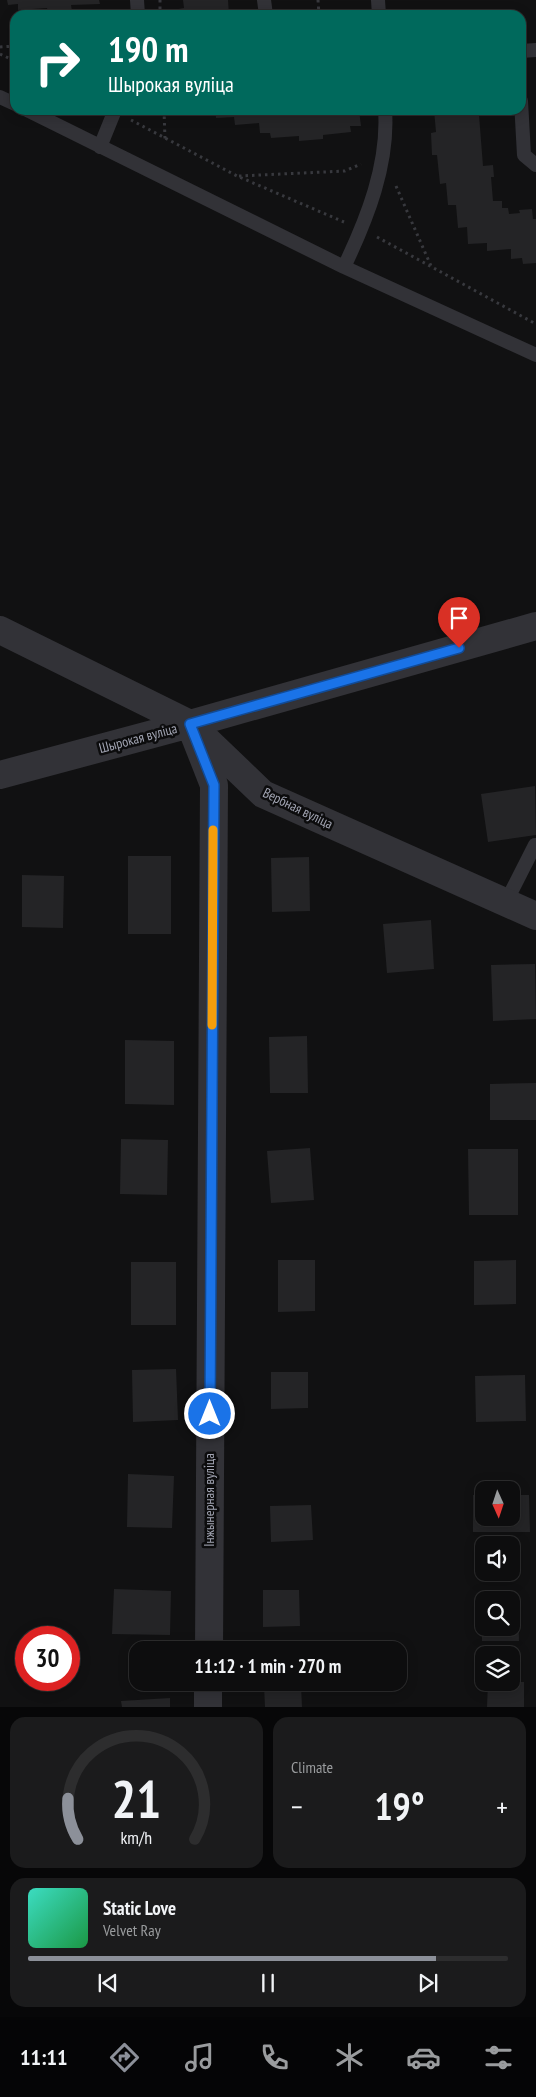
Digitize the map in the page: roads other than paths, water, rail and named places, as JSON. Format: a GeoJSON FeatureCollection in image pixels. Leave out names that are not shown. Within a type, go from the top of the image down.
{"type":"FeatureCollection","features":[{"type":"Feature","properties":{"kind":"street","name":"Шырокая вуліца"},"geometry":{"type":"LineString","coordinates":[[0,775],[190,724],[536,626]]}},
{"type":"Feature","properties":{"kind":"street","name":"Вербная вуліца"},"geometry":{"type":"LineString","coordinates":[[0,630],[190,724],[263,794],[536,916]]}},
{"type":"Feature","properties":{"kind":"street","name":"Інжынерная вуліца"},"geometry":{"type":"LineString","coordinates":[[190,724],[214,785],[209,1641]]}},
{"type":"Feature","properties":{"kind":"street"},"geometry":{"type":"LineString","coordinates":[[208,1691],[208,1707]]}},
{"type":"Feature","properties":{"kind":"lane"},"geometry":{"type":"LineString","coordinates":[[37,115],[344,268],[536,355]]}},
{"type":"Feature","properties":{"kind":"lane"},"geometry":{"type":"LineString","coordinates":[[100,147],[113,115]]}},
{"type":"Feature","properties":{"kind":"lane"},"geometry":{"type":"LineString","coordinates":[[344,268],[362,230],[373,197],[387,131],[385,115]]}},
{"type":"Feature","properties":{"kind":"lane"},"geometry":{"type":"LineString","coordinates":[[522,115],[524,156],[536,165]]}},
{"type":"Feature","properties":{"kind":"lane"},"geometry":{"type":"LineString","coordinates":[[506,902],[535,845]]}}]}
